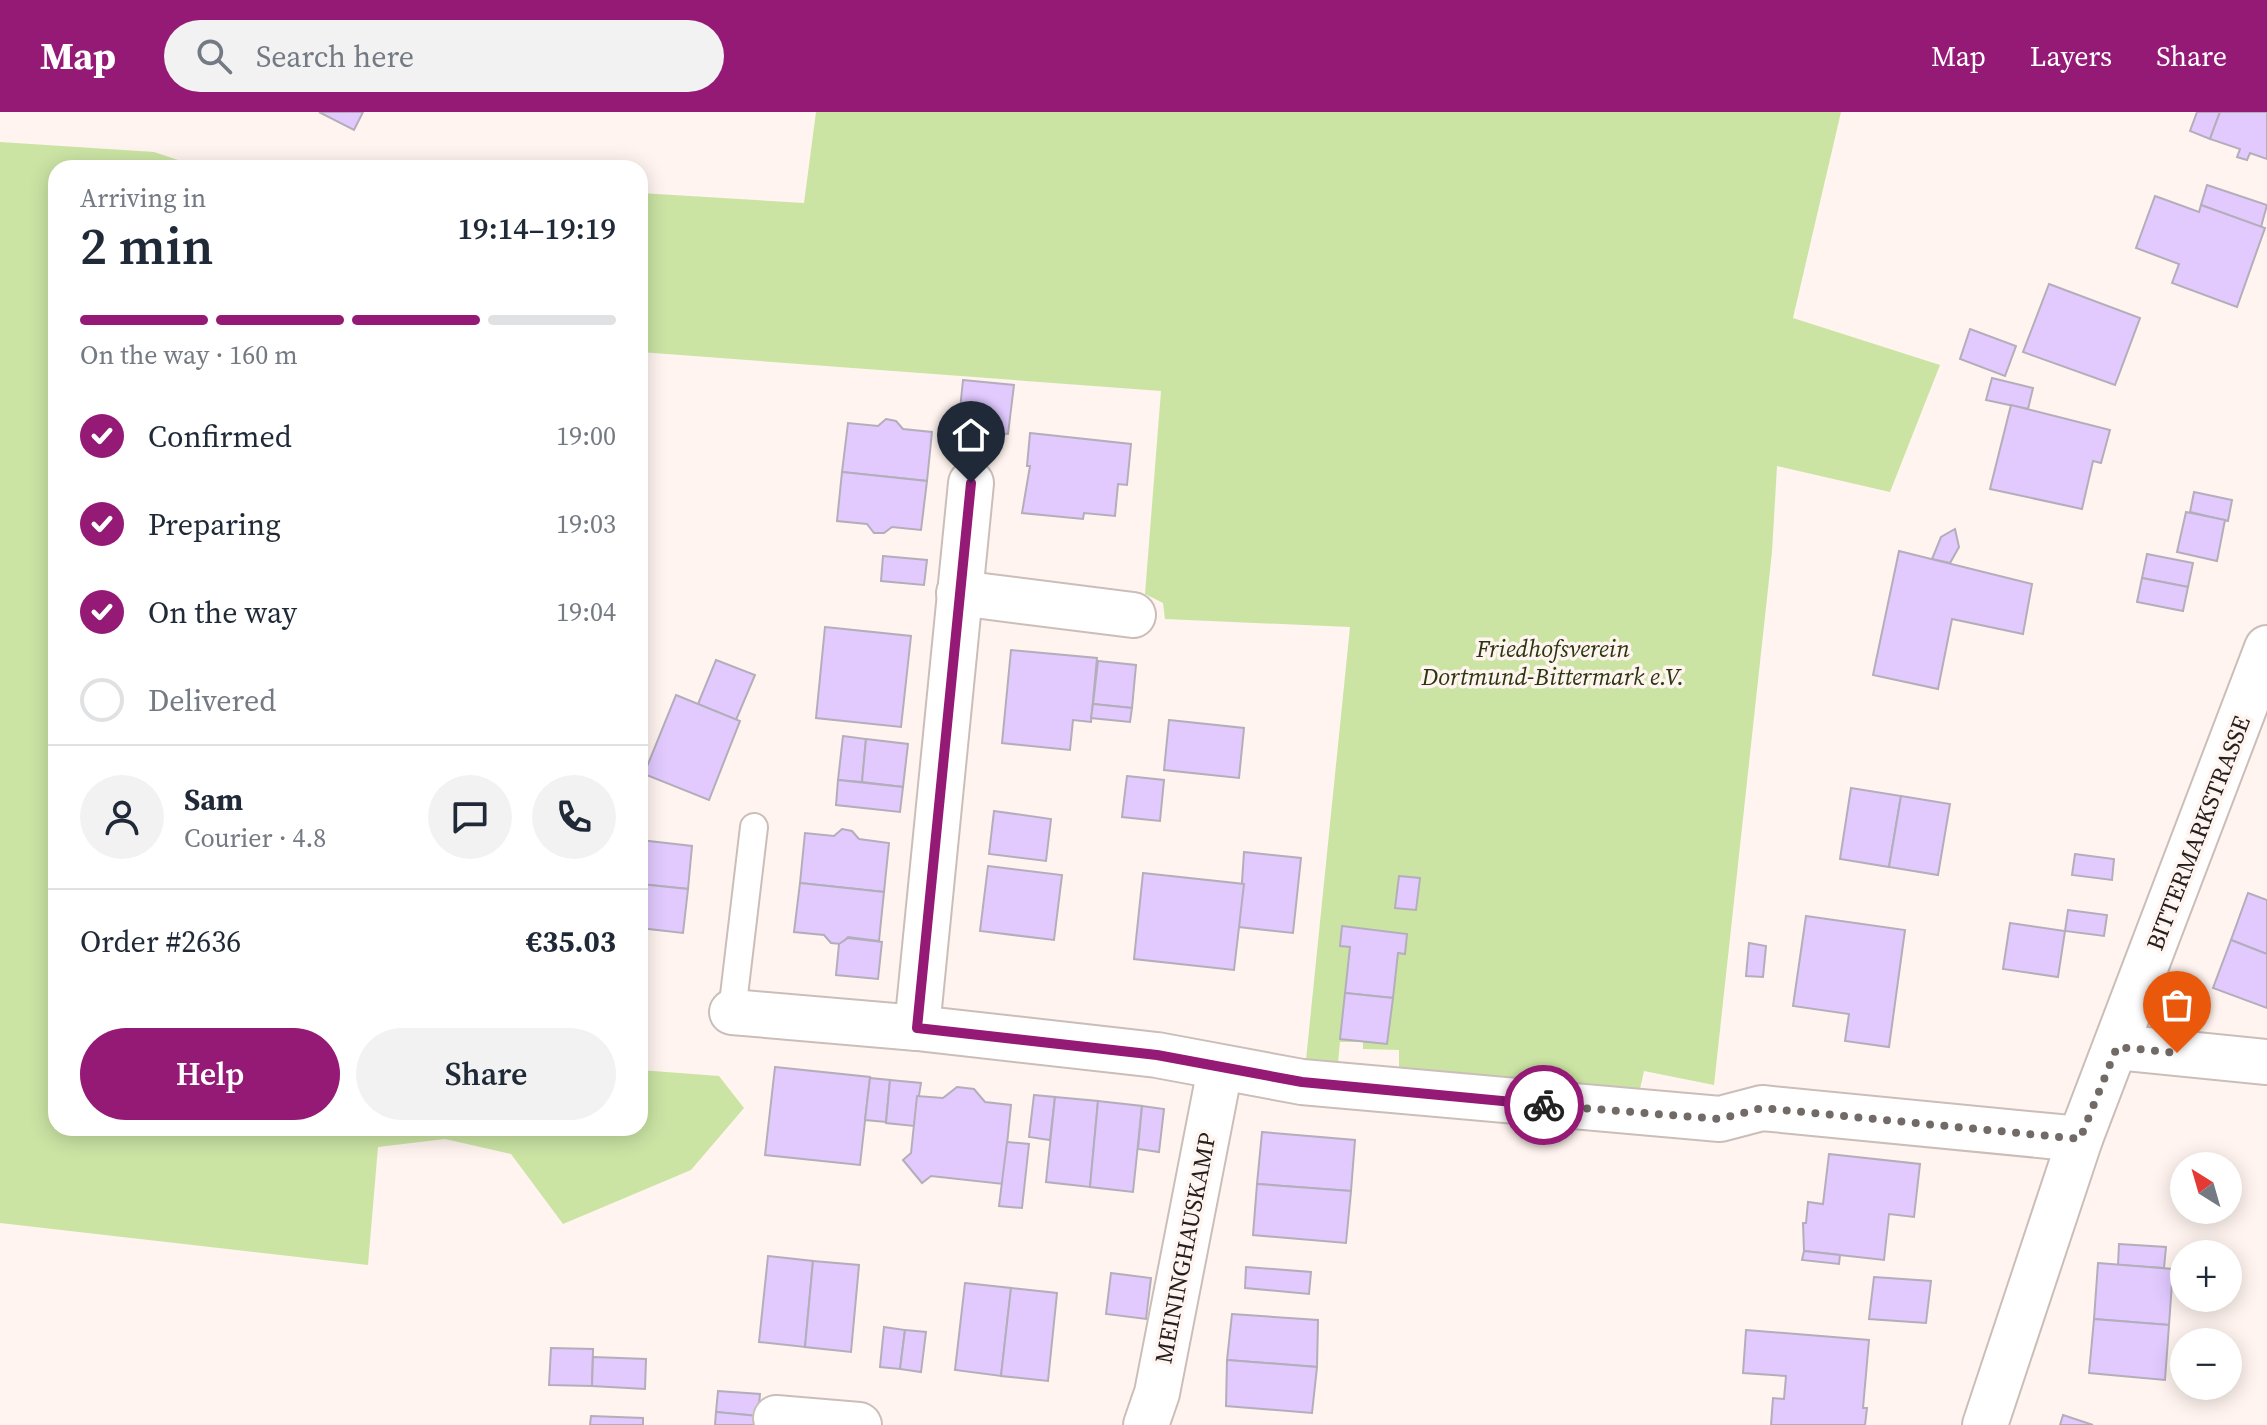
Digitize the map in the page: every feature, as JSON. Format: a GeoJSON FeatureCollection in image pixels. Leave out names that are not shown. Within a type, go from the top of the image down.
{"type":"FeatureCollection","features":[{"type":"Feature","properties":{"kind":"street"},"geometry":{"type":"LineString","coordinates":[[917,1028],[971,483]]}},
{"type":"Feature","properties":{"kind":"street"},"geometry":{"type":"LineString","coordinates":[[959,593],[1133,615]]}},
{"type":"Feature","properties":{"kind":"street","name":"BITTERMARKSTRASSE"},"geometry":{"type":"LineString","coordinates":[[1985,1425],[2080,1139],[2267,648]]}},
{"type":"Feature","properties":{"kind":"street"},"geometry":{"type":"LineString","coordinates":[[732,1012],[917,1028],[1157,1055],[1302,1082],[1720,1119],[1762,1108],[2080,1139]]}},
{"type":"Feature","properties":{"kind":"street"},"geometry":{"type":"LineString","coordinates":[[2117,1047],[2267,1062]]}},
{"type":"Feature","properties":{"kind":"street","name":"MEININGHAUSKAMP"},"geometry":{"type":"LineString","coordinates":[[1146,1425],[1157,1393],[1220,1069]]}},
{"type":"Feature","properties":{"kind":"street"},"geometry":{"type":"LineString","coordinates":[[776,1418],[859,1425]]}},
{"type":"Feature","properties":{"kind":"lane"},"geometry":{"type":"LineString","coordinates":[[732,1012],[754,827]]}},
{"type":"Feature","properties":{"kind":"green space","name":"Friedhofsverein Dortmund-Bittermark e.V."},"geometry":{"type":"Polygon","coordinates":[[[816,112],[1841,112],[1793,318],[1940,365],[1890,492],[1777,466],[1772,552],[1714,1085],[1644,1071],[1640,1089],[1399,1067],[1399,1050],[1363,1049],[1363,1042],[1340,1042],[1338,1063],[1306,1060],[1350,627],[1165,619],[1163,603],[1145,594],[1161,391],[648,353],[648,193],[804,203],[816,112]]]}},
{"type":"Feature","properties":{"kind":"green space"},"geometry":{"type":"Polygon","coordinates":[[[0,142],[154,152],[178,160],[48,160],[48,1136],[648,1136],[648,1071],[719,1076],[744,1108],[691,1170],[563,1224],[511,1154],[445,1139],[378,1147],[368,1265],[0,1223],[0,142]]]}},
{"type":"Feature","properties":{"kind":"building"},"geometry":{"type":"Polygon","coordinates":[[[319,112],[363,112],[354,130],[319,112]]]}},
{"type":"Feature","properties":{"kind":"building"},"geometry":{"type":"Polygon","coordinates":[[[2197,112],[2220,112],[2210,139],[2190,131],[2197,112]]]}},
{"type":"Feature","properties":{"kind":"building"},"geometry":{"type":"Polygon","coordinates":[[[2220,112],[2267,112],[2267,159],[2250,153],[2247,160],[2237,157],[2240,149],[2210,139],[2220,112]]]}},
{"type":"Feature","properties":{"kind":"building"},"geometry":{"type":"Polygon","coordinates":[[[2207,185],[2267,205],[2261,227],[2201,205],[2207,185]]]}},
{"type":"Feature","properties":{"kind":"building"},"geometry":{"type":"Polygon","coordinates":[[[2155,196],[2199,212],[2201,205],[2265,228],[2237,307],[2172,283],[2179,264],[2136,248],[2155,196]]]}},
{"type":"Feature","properties":{"kind":"building"},"geometry":{"type":"Polygon","coordinates":[[[2049,284],[2140,318],[2115,385],[2023,352],[2049,284]]]}},
{"type":"Feature","properties":{"kind":"building"},"geometry":{"type":"Polygon","coordinates":[[[1970,329],[2016,346],[2005,376],[1960,359],[1970,329]]]}},
{"type":"Feature","properties":{"kind":"building"},"geometry":{"type":"Polygon","coordinates":[[[1992,378],[2033,388],[2028,409],[1986,400],[1992,378]]]}},
{"type":"Feature","properties":{"kind":"building"},"geometry":{"type":"Polygon","coordinates":[[[963,380],[1014,385],[1008,434],[958,429],[963,380]]]}},
{"type":"Feature","properties":{"kind":"building"},"geometry":{"type":"Polygon","coordinates":[[[2011,405],[2110,430],[2101,463],[2093,461],[2082,509],[1990,489],[2011,405]]]}},
{"type":"Feature","properties":{"kind":"building"},"geometry":{"type":"Polygon","coordinates":[[[886,419],[896,421],[903,429],[932,432],[927,481],[842,472],[848,423],[878,426],[886,419]]]}},
{"type":"Feature","properties":{"kind":"building"},"geometry":{"type":"Polygon","coordinates":[[[1030,433],[1131,444],[1127,485],[1118,484],[1115,516],[1084,513],[1083,519],[1022,513],[1030,466],[1027,466],[1030,433]]]}},
{"type":"Feature","properties":{"kind":"building"},"geometry":{"type":"Polygon","coordinates":[[[842,472],[927,481],[921,530],[892,527],[884,533],[874,533],[867,524],[837,521],[842,472]]]}},
{"type":"Feature","properties":{"kind":"building"},"geometry":{"type":"Polygon","coordinates":[[[2194,492],[2232,500],[2228,521],[2190,512],[2194,492]]]}},
{"type":"Feature","properties":{"kind":"building"},"geometry":{"type":"Polygon","coordinates":[[[2186,512],[2225,520],[2217,561],[2177,552],[2186,512]]]}},
{"type":"Feature","properties":{"kind":"building"},"geometry":{"type":"Polygon","coordinates":[[[1955,529],[1959,547],[1950,563],[1932,559],[1941,537],[1955,529]]]}},
{"type":"Feature","properties":{"kind":"building"},"geometry":{"type":"Polygon","coordinates":[[[1899,551],[2032,584],[2023,634],[1952,619],[1938,689],[1873,675],[1899,551]]]}},
{"type":"Feature","properties":{"kind":"building"},"geometry":{"type":"Polygon","coordinates":[[[2147,554],[2193,563],[2188,587],[2142,578],[2147,554]]]}},
{"type":"Feature","properties":{"kind":"building"},"geometry":{"type":"Polygon","coordinates":[[[883,556],[927,560],[924,585],[881,581],[883,556]]]}},
{"type":"Feature","properties":{"kind":"building"},"geometry":{"type":"Polygon","coordinates":[[[2142,578],[2188,587],[2183,611],[2137,602],[2142,578]]]}},
{"type":"Feature","properties":{"kind":"building"},"geometry":{"type":"Polygon","coordinates":[[[825,627],[911,636],[901,727],[816,718],[825,627]]]}},
{"type":"Feature","properties":{"kind":"building"},"geometry":{"type":"Polygon","coordinates":[[[1011,650],[1097,658],[1091,722],[1073,720],[1070,750],[1002,743],[1011,650]]]}},
{"type":"Feature","properties":{"kind":"building"},"geometry":{"type":"Polygon","coordinates":[[[716,660],[755,675],[736,720],[698,704],[716,660]]]}},
{"type":"Feature","properties":{"kind":"building"},"geometry":{"type":"Polygon","coordinates":[[[1098,661],[1136,665],[1132,708],[1093,704],[1098,661]]]}},
{"type":"Feature","properties":{"kind":"building"},"geometry":{"type":"Polygon","coordinates":[[[676,695],[740,721],[709,800],[648,776],[648,764],[676,695]]]}},
{"type":"Feature","properties":{"kind":"building"},"geometry":{"type":"Polygon","coordinates":[[[1093,704],[1132,708],[1130,722],[1091,718],[1093,704]]]}},
{"type":"Feature","properties":{"kind":"building"},"geometry":{"type":"Polygon","coordinates":[[[1169,720],[1244,728],[1239,778],[1164,770],[1169,720]]]}},
{"type":"Feature","properties":{"kind":"building"},"geometry":{"type":"Polygon","coordinates":[[[843,736],[866,739],[862,782],[838,780],[843,736]]]}},
{"type":"Feature","properties":{"kind":"building"},"geometry":{"type":"Polygon","coordinates":[[[866,739],[908,744],[903,787],[862,782],[866,739]]]}},
{"type":"Feature","properties":{"kind":"building"},"geometry":{"type":"Polygon","coordinates":[[[1127,776],[1164,780],[1160,821],[1122,817],[1127,776]]]}},
{"type":"Feature","properties":{"kind":"building"},"geometry":{"type":"Polygon","coordinates":[[[838,780],[903,787],[900,812],[836,805],[838,780]]]}},
{"type":"Feature","properties":{"kind":"building"},"geometry":{"type":"Polygon","coordinates":[[[1851,788],[1901,796],[1889,867],[1840,859],[1851,788]]]}},
{"type":"Feature","properties":{"kind":"building"},"geometry":{"type":"Polygon","coordinates":[[[1901,796],[1950,804],[1938,875],[1889,867],[1901,796]]]}},
{"type":"Feature","properties":{"kind":"building"},"geometry":{"type":"Polygon","coordinates":[[[994,811],[1051,819],[1046,861],[989,854],[994,811]]]}},
{"type":"Feature","properties":{"kind":"building"},"geometry":{"type":"Polygon","coordinates":[[[842,829],[852,831],[859,839],[889,843],[884,892],[800,883],[805,833],[834,836],[842,829]]]}},
{"type":"Feature","properties":{"kind":"building"},"geometry":{"type":"Polygon","coordinates":[[[648,841],[692,846],[688,889],[648,885],[648,841]]]}},
{"type":"Feature","properties":{"kind":"building"},"geometry":{"type":"Polygon","coordinates":[[[1244,852],[1301,858],[1293,933],[1239,927],[1244,852]]]}},
{"type":"Feature","properties":{"kind":"building"},"geometry":{"type":"Polygon","coordinates":[[[2075,854],[2114,859],[2112,880],[2072,875],[2075,854]]]}},
{"type":"Feature","properties":{"kind":"building"},"geometry":{"type":"Polygon","coordinates":[[[988,866],[1062,875],[1054,940],[980,931],[988,866]]]}},
{"type":"Feature","properties":{"kind":"building"},"geometry":{"type":"Polygon","coordinates":[[[1143,873],[1244,884],[1234,970],[1134,959],[1143,873]]]}},
{"type":"Feature","properties":{"kind":"building"},"geometry":{"type":"Polygon","coordinates":[[[1399,876],[1420,878],[1416,910],[1395,908],[1399,876]]]}},
{"type":"Feature","properties":{"kind":"building"},"geometry":{"type":"Polygon","coordinates":[[[800,883],[884,892],[879,941],[848,937],[841,944],[831,943],[824,935],[794,932],[800,883]]]}},
{"type":"Feature","properties":{"kind":"building"},"geometry":{"type":"Polygon","coordinates":[[[648,885],[688,889],[683,933],[648,929],[648,885]]]}},
{"type":"Feature","properties":{"kind":"building"},"geometry":{"type":"Polygon","coordinates":[[[2248,893],[2267,900],[2267,954],[2231,940],[2248,893]]]}},
{"type":"Feature","properties":{"kind":"building"},"geometry":{"type":"Polygon","coordinates":[[[2068,910],[2107,915],[2104,936],[2065,931],[2068,910]]]}},
{"type":"Feature","properties":{"kind":"building"},"geometry":{"type":"Polygon","coordinates":[[[1806,916],[1905,930],[1889,1047],[1845,1041],[1849,1014],[1793,1006],[1806,916]]]}},
{"type":"Feature","properties":{"kind":"building"},"geometry":{"type":"Polygon","coordinates":[[[2010,923],[2065,931],[2058,977],[2003,969],[2010,923]]]}},
{"type":"Feature","properties":{"kind":"building"},"geometry":{"type":"Polygon","coordinates":[[[1342,926],[1407,934],[1405,954],[1398,953],[1393,998],[1345,993],[1350,947],[1340,946],[1342,926]]]}},
{"type":"Feature","properties":{"kind":"building"},"geometry":{"type":"Polygon","coordinates":[[[848,938],[882,942],[878,979],[836,975],[839,944],[848,938]]]}},
{"type":"Feature","properties":{"kind":"building"},"geometry":{"type":"Polygon","coordinates":[[[2231,940],[2267,954],[2267,1008],[2213,988],[2231,940]]]}},
{"type":"Feature","properties":{"kind":"building"},"geometry":{"type":"Polygon","coordinates":[[[1749,943],[1766,946],[1763,977],[1746,976],[1749,943]]]}},
{"type":"Feature","properties":{"kind":"building"},"geometry":{"type":"Polygon","coordinates":[[[1345,993],[1393,998],[1387,1044],[1340,1039],[1345,993]]]}},
{"type":"Feature","properties":{"kind":"building"},"geometry":{"type":"Polygon","coordinates":[[[775,1067],[870,1077],[860,1165],[765,1155],[775,1067]]]}},
{"type":"Feature","properties":{"kind":"building"},"geometry":{"type":"Polygon","coordinates":[[[870,1078],[890,1080],[886,1122],[865,1120],[870,1078]]]}},
{"type":"Feature","properties":{"kind":"building"},"geometry":{"type":"Polygon","coordinates":[[[890,1080],[921,1083],[914,1126],[886,1123],[890,1080]]]}},
{"type":"Feature","properties":{"kind":"building"},"geometry":{"type":"Polygon","coordinates":[[[957,1087],[974,1089],[985,1102],[1011,1105],[1003,1184],[931,1176],[922,1183],[903,1160],[911,1153],[917,1096],[943,1098],[957,1087]]]}},
{"type":"Feature","properties":{"kind":"building"},"geometry":{"type":"Polygon","coordinates":[[[1034,1095],[1055,1097],[1050,1140],[1029,1137],[1034,1095]]]}},
{"type":"Feature","properties":{"kind":"building"},"geometry":{"type":"Polygon","coordinates":[[[1055,1097],[1098,1101],[1090,1187],[1046,1182],[1055,1097]]]}},
{"type":"Feature","properties":{"kind":"building"},"geometry":{"type":"Polygon","coordinates":[[[1098,1101],[1142,1106],[1133,1192],[1090,1187],[1098,1101]]]}},
{"type":"Feature","properties":{"kind":"building"},"geometry":{"type":"Polygon","coordinates":[[[1142,1106],[1164,1109],[1159,1152],[1138,1149],[1142,1106]]]}},
{"type":"Feature","properties":{"kind":"building"},"geometry":{"type":"Polygon","coordinates":[[[1262,1132],[1355,1140],[1351,1191],[1257,1184],[1262,1132]]]}},
{"type":"Feature","properties":{"kind":"building"},"geometry":{"type":"Polygon","coordinates":[[[1007,1142],[1029,1144],[1022,1208],[999,1206],[1007,1142]]]}},
{"type":"Feature","properties":{"kind":"building"},"geometry":{"type":"Polygon","coordinates":[[[1829,1154],[1920,1164],[1914,1217],[1889,1214],[1884,1260],[1804,1251],[1803,1223],[1806,1223],[1808,1202],[1823,1204],[1829,1154]]]}},
{"type":"Feature","properties":{"kind":"building"},"geometry":{"type":"Polygon","coordinates":[[[1257,1184],[1351,1191],[1346,1243],[1253,1235],[1257,1184]]]}},
{"type":"Feature","properties":{"kind":"building"},"geometry":{"type":"Polygon","coordinates":[[[2119,1244],[2166,1247],[2164,1268],[2118,1265],[2119,1244]]]}},
{"type":"Feature","properties":{"kind":"building"},"geometry":{"type":"Polygon","coordinates":[[[1804,1251],[1840,1255],[1839,1264],[1802,1260],[1804,1251]]]}},
{"type":"Feature","properties":{"kind":"building"},"geometry":{"type":"Polygon","coordinates":[[[768,1256],[813,1261],[805,1347],[759,1342],[768,1256]]]}},
{"type":"Feature","properties":{"kind":"building"},"geometry":{"type":"Polygon","coordinates":[[[813,1261],[859,1265],[851,1352],[805,1347],[813,1261]]]}},
{"type":"Feature","properties":{"kind":"building"},"geometry":{"type":"Polygon","coordinates":[[[2098,1263],[2170,1269],[2169,1325],[2094,1319],[2098,1263]]]}},
{"type":"Feature","properties":{"kind":"building"},"geometry":{"type":"Polygon","coordinates":[[[1246,1267],[1311,1272],[1309,1294],[1245,1288],[1246,1267]]]}},
{"type":"Feature","properties":{"kind":"building"},"geometry":{"type":"Polygon","coordinates":[[[1111,1273],[1151,1278],[1146,1319],[1106,1314],[1111,1273]]]}},
{"type":"Feature","properties":{"kind":"building"},"geometry":{"type":"Polygon","coordinates":[[[1874,1277],[1931,1281],[1926,1323],[1869,1319],[1874,1277]]]}},
{"type":"Feature","properties":{"kind":"building"},"geometry":{"type":"Polygon","coordinates":[[[965,1283],[1011,1288],[1001,1376],[955,1370],[965,1283]]]}},
{"type":"Feature","properties":{"kind":"building"},"geometry":{"type":"Polygon","coordinates":[[[1011,1288],[1057,1293],[1048,1381],[1001,1376],[1011,1288]]]}},
{"type":"Feature","properties":{"kind":"building"},"geometry":{"type":"Polygon","coordinates":[[[1232,1314],[1318,1320],[1317,1367],[1227,1360],[1232,1314]]]}},
{"type":"Feature","properties":{"kind":"building"},"geometry":{"type":"Polygon","coordinates":[[[2094,1319],[2169,1325],[2165,1380],[2089,1373],[2094,1319]]]}},
{"type":"Feature","properties":{"kind":"building"},"geometry":{"type":"Polygon","coordinates":[[[884,1327],[905,1330],[900,1369],[880,1367],[884,1327]]]}},
{"type":"Feature","properties":{"kind":"building"},"geometry":{"type":"Polygon","coordinates":[[[905,1330],[926,1332],[921,1372],[900,1369],[905,1330]]]}},
{"type":"Feature","properties":{"kind":"building"},"geometry":{"type":"Polygon","coordinates":[[[1746,1330],[1869,1340],[1863,1408],[1867,1408],[1865,1425],[1771,1425],[1773,1398],[1784,1399],[1786,1376],[1743,1373],[1746,1330]]]}},
{"type":"Feature","properties":{"kind":"building"},"geometry":{"type":"Polygon","coordinates":[[[551,1348],[593,1349],[592,1386],[549,1385],[551,1348]]]}},
{"type":"Feature","properties":{"kind":"building"},"geometry":{"type":"Polygon","coordinates":[[[593,1357],[646,1359],[645,1389],[592,1386],[593,1357]]]}},
{"type":"Feature","properties":{"kind":"building"},"geometry":{"type":"Polygon","coordinates":[[[1227,1360],[1317,1367],[1312,1413],[1226,1406],[1227,1360]]]}},
{"type":"Feature","properties":{"kind":"building"},"geometry":{"type":"Polygon","coordinates":[[[718,1391],[760,1394],[758,1416],[716,1412],[718,1391]]]}},
{"type":"Feature","properties":{"kind":"building"},"geometry":{"type":"Polygon","coordinates":[[[716,1412],[758,1416],[757,1425],[715,1425],[716,1412]]]}},
{"type":"Feature","properties":{"kind":"building"},"geometry":{"type":"Polygon","coordinates":[[[2063,1415],[2093,1425],[2060,1425],[2063,1415]]]}},
{"type":"Feature","properties":{"kind":"building"},"geometry":{"type":"Polygon","coordinates":[[[591,1416],[643,1418],[643,1425],[590,1425],[591,1416]]]}},
{"type":"Feature","properties":{"kind":"way so far"},"geometry":{"type":"LineString","coordinates":[[1544,1105],[1720,1119],[1762,1108],[2080,1139],[2117,1047],[2177,1053]]}},
{"type":"Feature","properties":{"kind":"route"},"geometry":{"type":"LineString","coordinates":[[971,483],[917,1028],[1157,1055],[1302,1082],[1544,1105]]}}]}
